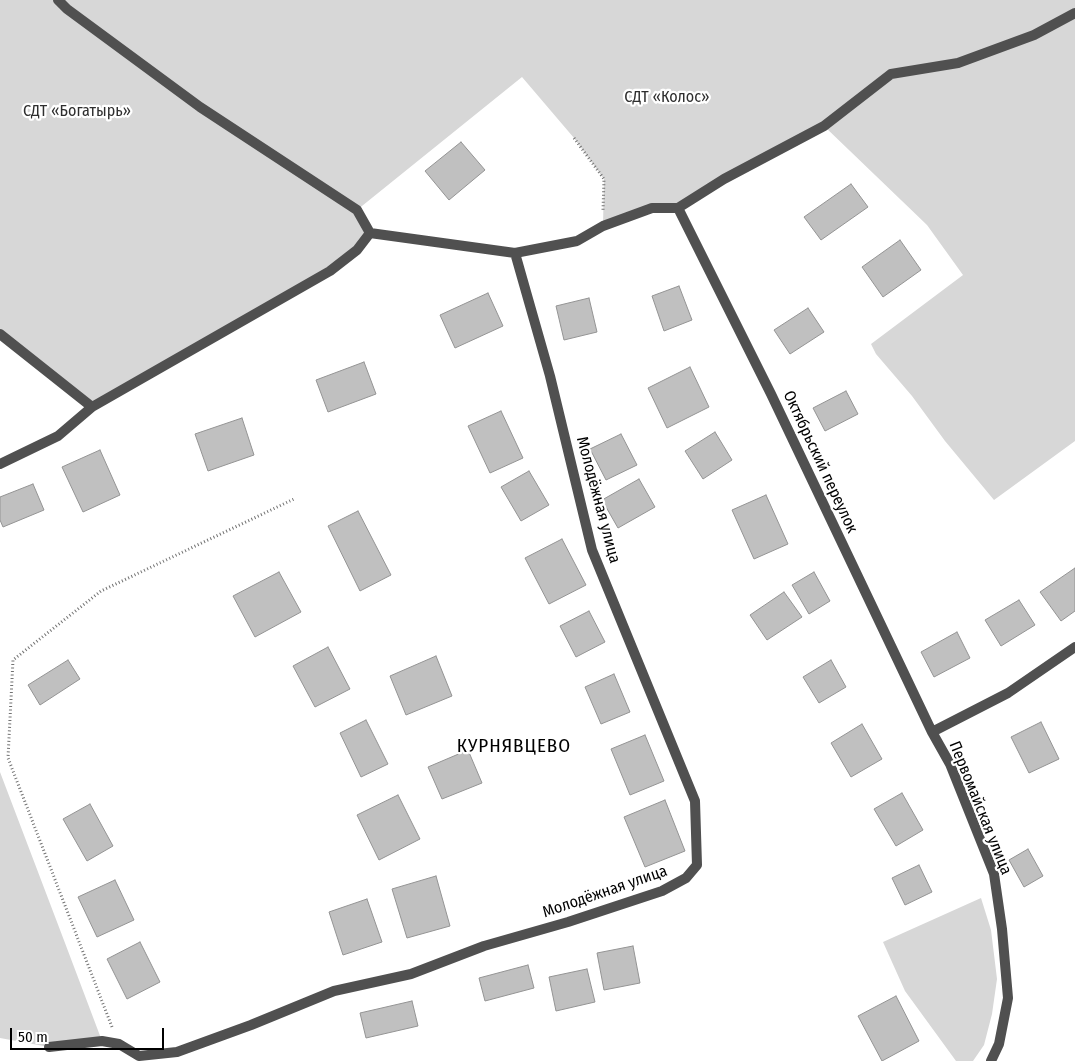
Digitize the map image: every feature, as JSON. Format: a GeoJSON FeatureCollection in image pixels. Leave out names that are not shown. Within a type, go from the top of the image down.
{"type":"FeatureCollection","features":[{"type":"Feature","properties":{"kind":"street"},"geometry":{"type":"LineString","coordinates":[[58,0],[67,9],[200,107],[357,210],[370,232]]}},
{"type":"Feature","properties":{"kind":"street"},"geometry":{"type":"LineString","coordinates":[[370,232],[516,253],[577,241],[603,226],[652,208],[678,208],[724,179],[824,126],[891,74],[958,63],[1034,35],[1075,13]]}},
{"type":"Feature","properties":{"kind":"street","name":"Октябрьский переулок"},"geometry":{"type":"LineString","coordinates":[[678,208],[771,394],[932,732]]}},
{"type":"Feature","properties":{"kind":"street"},"geometry":{"type":"LineString","coordinates":[[0,464],[58,436],[92,407],[330,271],[357,250],[370,232]]}},
{"type":"Feature","properties":{"kind":"street","name":"Молодёжная улица"},"geometry":{"type":"LineString","coordinates":[[49,1047],[102,1041],[119,1044],[139,1056],[177,1052],[251,1025],[334,991],[411,974],[484,946],[568,922],[662,891],[686,878],[697,865],[695,802],[592,550],[550,376],[516,253]]}},
{"type":"Feature","properties":{"kind":"street"},"geometry":{"type":"LineString","coordinates":[[0,334],[92,407]]}},
{"type":"Feature","properties":{"kind":"street","name":"Первомайская улица"},"geometry":{"type":"LineString","coordinates":[[992,1061],[999,1044],[1008,998],[1002,929],[994,874],[950,764],[932,732],[1008,693],[1075,647]]}},
{"type":"Feature","properties":{"kind":"path"},"geometry":{"type":"LineString","coordinates":[[574,138],[604,179],[603,226]]}},
{"type":"Feature","properties":{"kind":"path"},"geometry":{"type":"LineString","coordinates":[[119,1044],[8,758],[13,660],[101,591],[294,499]]}},
{"type":"Feature","properties":{"kind":"green space"},"geometry":{"type":"Polygon","coordinates":[[[0,0],[1075,0],[1075,441],[994,500],[945,441],[912,396],[876,354],[871,344],[963,275],[927,225],[824,126],[678,208],[652,208],[603,226],[604,179],[574,138],[522,77],[357,210],[370,233],[357,250],[92,407],[0,334],[0,0]]]}},
{"type":"Feature","properties":{"kind":"green space"},"geometry":{"type":"Polygon","coordinates":[[[0,772],[102,1041],[49,1047],[0,1038],[0,772]]]}},
{"type":"Feature","properties":{"kind":"green space"},"geometry":{"type":"Polygon","coordinates":[[[981,898],[991,930],[997,979],[992,1014],[984,1045],[973,1061],[956,1061],[905,991],[883,942],[981,898]]]}},
{"type":"Feature","properties":{"kind":"building"},"geometry":{"type":"Polygon","coordinates":[[[461,142],[485,170],[449,200],[425,171],[461,142]]]}},
{"type":"Feature","properties":{"kind":"building"},"geometry":{"type":"Polygon","coordinates":[[[851,184],[868,207],[821,240],[804,217],[851,184]]]}},
{"type":"Feature","properties":{"kind":"building"},"geometry":{"type":"Polygon","coordinates":[[[900,240],[921,270],[883,297],[862,267],[900,240]]]}},
{"type":"Feature","properties":{"kind":"building"},"geometry":{"type":"Polygon","coordinates":[[[679,286],[692,320],[664,331],[652,296],[679,286]]]}},
{"type":"Feature","properties":{"kind":"building"},"geometry":{"type":"Polygon","coordinates":[[[488,293],[503,326],[455,348],[440,315],[488,293]]]}},
{"type":"Feature","properties":{"kind":"building"},"geometry":{"type":"Polygon","coordinates":[[[589,298],[597,332],[564,340],[556,306],[589,298]]]}},
{"type":"Feature","properties":{"kind":"building"},"geometry":{"type":"Polygon","coordinates":[[[808,308],[824,332],[790,354],[774,330],[808,308]]]}},
{"type":"Feature","properties":{"kind":"building"},"geometry":{"type":"Polygon","coordinates":[[[364,362],[376,394],[328,412],[316,380],[364,362]]]}},
{"type":"Feature","properties":{"kind":"building"},"geometry":{"type":"Polygon","coordinates":[[[690,367],[709,407],[667,428],[648,388],[690,367]]]}},
{"type":"Feature","properties":{"kind":"building"},"geometry":{"type":"Polygon","coordinates":[[[846,391],[858,414],[825,431],[813,408],[846,391]]]}},
{"type":"Feature","properties":{"kind":"building"},"geometry":{"type":"Polygon","coordinates":[[[501,411],[523,458],[490,473],[468,426],[501,411]]]}},
{"type":"Feature","properties":{"kind":"building"},"geometry":{"type":"Polygon","coordinates":[[[242,418],[254,455],[208,471],[195,434],[242,418]]]}},
{"type":"Feature","properties":{"kind":"building"},"geometry":{"type":"Polygon","coordinates":[[[715,432],[732,460],[703,479],[685,451],[715,432]]]}},
{"type":"Feature","properties":{"kind":"building"},"geometry":{"type":"Polygon","coordinates":[[[621,434],[637,465],[606,480],[590,449],[621,434]]]}},
{"type":"Feature","properties":{"kind":"building"},"geometry":{"type":"Polygon","coordinates":[[[100,450],[120,495],[83,512],[62,467],[100,450]]]}},
{"type":"Feature","properties":{"kind":"building"},"geometry":{"type":"Polygon","coordinates":[[[529,471],[549,505],[521,521],[501,487],[529,471]]]}},
{"type":"Feature","properties":{"kind":"building"},"geometry":{"type":"Polygon","coordinates":[[[639,479],[655,507],[618,528],[602,500],[639,479]]]}},
{"type":"Feature","properties":{"kind":"building"},"geometry":{"type":"Polygon","coordinates":[[[33,484],[44,510],[3,527],[0,520],[0,497],[33,484]]]}},
{"type":"Feature","properties":{"kind":"building"},"geometry":{"type":"Polygon","coordinates":[[[766,495],[788,544],[754,559],[732,510],[766,495]]]}},
{"type":"Feature","properties":{"kind":"building"},"geometry":{"type":"Polygon","coordinates":[[[358,511],[391,575],[360,591],[328,526],[358,511]]]}},
{"type":"Feature","properties":{"kind":"building"},"geometry":{"type":"Polygon","coordinates":[[[562,539],[586,585],[549,604],[525,558],[562,539]]]}},
{"type":"Feature","properties":{"kind":"building"},"geometry":{"type":"Polygon","coordinates":[[[1075,568],[1075,611],[1061,621],[1040,592],[1075,568]]]}},
{"type":"Feature","properties":{"kind":"building"},"geometry":{"type":"Polygon","coordinates":[[[279,572],[301,612],[255,637],[233,596],[279,572]]]}},
{"type":"Feature","properties":{"kind":"building"},"geometry":{"type":"Polygon","coordinates":[[[814,572],[830,601],[809,614],[792,585],[814,572]]]}},
{"type":"Feature","properties":{"kind":"building"},"geometry":{"type":"Polygon","coordinates":[[[784,592],[802,617],[767,640],[750,615],[784,592]]]}},
{"type":"Feature","properties":{"kind":"building"},"geometry":{"type":"Polygon","coordinates":[[[1019,600],[1035,625],[1001,646],[985,620],[1019,600]]]}},
{"type":"Feature","properties":{"kind":"building"},"geometry":{"type":"Polygon","coordinates":[[[589,611],[605,642],[576,657],[560,626],[589,611]]]}},
{"type":"Feature","properties":{"kind":"building"},"geometry":{"type":"Polygon","coordinates":[[[957,632],[970,658],[934,677],[921,652],[957,632]]]}},
{"type":"Feature","properties":{"kind":"building"},"geometry":{"type":"Polygon","coordinates":[[[328,647],[350,689],[315,707],[293,666],[328,647]]]}},
{"type":"Feature","properties":{"kind":"building"},"geometry":{"type":"Polygon","coordinates":[[[436,656],[452,696],[406,715],[390,676],[436,656]]]}},
{"type":"Feature","properties":{"kind":"building"},"geometry":{"type":"Polygon","coordinates":[[[68,660],[80,679],[40,705],[28,685],[68,660]]]}},
{"type":"Feature","properties":{"kind":"building"},"geometry":{"type":"Polygon","coordinates":[[[831,660],[846,687],[819,703],[803,677],[831,660]]]}},
{"type":"Feature","properties":{"kind":"building"},"geometry":{"type":"Polygon","coordinates":[[[614,674],[630,712],[601,724],[585,687],[614,674]]]}},
{"type":"Feature","properties":{"kind":"building"},"geometry":{"type":"Polygon","coordinates":[[[366,720],[388,764],[361,777],[340,733],[366,720]]]}},
{"type":"Feature","properties":{"kind":"building"},"geometry":{"type":"Polygon","coordinates":[[[1041,722],[1059,759],[1029,773],[1011,737],[1041,722]]]}},
{"type":"Feature","properties":{"kind":"building"},"geometry":{"type":"Polygon","coordinates":[[[862,724],[882,759],[851,777],[831,743],[862,724]]]}},
{"type":"Feature","properties":{"kind":"building"},"geometry":{"type":"Polygon","coordinates":[[[645,735],[664,781],[630,795],[611,749],[645,735]]]}},
{"type":"Feature","properties":{"kind":"building"},"geometry":{"type":"Polygon","coordinates":[[[468,750],[482,783],[442,799],[428,767],[468,750]]]}},
{"type":"Feature","properties":{"kind":"building"},"geometry":{"type":"Polygon","coordinates":[[[902,793],[923,830],[896,846],[874,809],[902,793]]]}},
{"type":"Feature","properties":{"kind":"building"},"geometry":{"type":"Polygon","coordinates":[[[398,795],[420,839],[379,860],[357,815],[398,795]]]}},
{"type":"Feature","properties":{"kind":"building"},"geometry":{"type":"Polygon","coordinates":[[[665,800],[685,851],[645,867],[624,817],[665,800]]]}},
{"type":"Feature","properties":{"kind":"building"},"geometry":{"type":"Polygon","coordinates":[[[90,804],[113,846],[87,861],[63,819],[90,804]]]}},
{"type":"Feature","properties":{"kind":"building"},"geometry":{"type":"Polygon","coordinates":[[[1028,849],[1043,876],[1024,887],[1009,860],[1028,849]]]}},
{"type":"Feature","properties":{"kind":"building"},"geometry":{"type":"Polygon","coordinates":[[[919,865],[932,892],[905,905],[892,878],[919,865]]]}},
{"type":"Feature","properties":{"kind":"building"},"geometry":{"type":"Polygon","coordinates":[[[436,876],[450,926],[407,938],[392,889],[436,876]]]}},
{"type":"Feature","properties":{"kind":"building"},"geometry":{"type":"Polygon","coordinates":[[[115,880],[134,920],[97,937],[78,897],[115,880]]]}},
{"type":"Feature","properties":{"kind":"building"},"geometry":{"type":"Polygon","coordinates":[[[367,899],[382,942],[343,955],[329,912],[367,899]]]}},
{"type":"Feature","properties":{"kind":"building"},"geometry":{"type":"Polygon","coordinates":[[[140,942],[160,982],[127,999],[107,959],[140,942]]]}},
{"type":"Feature","properties":{"kind":"building"},"geometry":{"type":"Polygon","coordinates":[[[633,946],[640,983],[604,990],[597,953],[633,946]]]}},
{"type":"Feature","properties":{"kind":"building"},"geometry":{"type":"Polygon","coordinates":[[[528,965],[534,988],[485,1001],[479,978],[528,965]]]}},
{"type":"Feature","properties":{"kind":"building"},"geometry":{"type":"Polygon","coordinates":[[[587,969],[595,1002],[556,1011],[549,977],[587,969]]]}},
{"type":"Feature","properties":{"kind":"building"},"geometry":{"type":"Polygon","coordinates":[[[896,996],[919,1041],[882,1061],[858,1016],[896,996]]]}},
{"type":"Feature","properties":{"kind":"building"},"geometry":{"type":"Polygon","coordinates":[[[412,1001],[418,1026],[366,1038],[360,1013],[412,1001]]]}},
{"type":"Feature","properties":{"kind":"district","name":"КУРНЯВЦЕВО"},"geometry":{"type":"Point","coordinates":[514,747]}},
{"type":"Feature","properties":{"kind":"park label","name":"СДТ «Колос»"},"geometry":{"type":"Point","coordinates":[667,98]}},
{"type":"Feature","properties":{"kind":"park label","name":"СДТ «Богатырь»"},"geometry":{"type":"Point","coordinates":[77,112]}}]}
